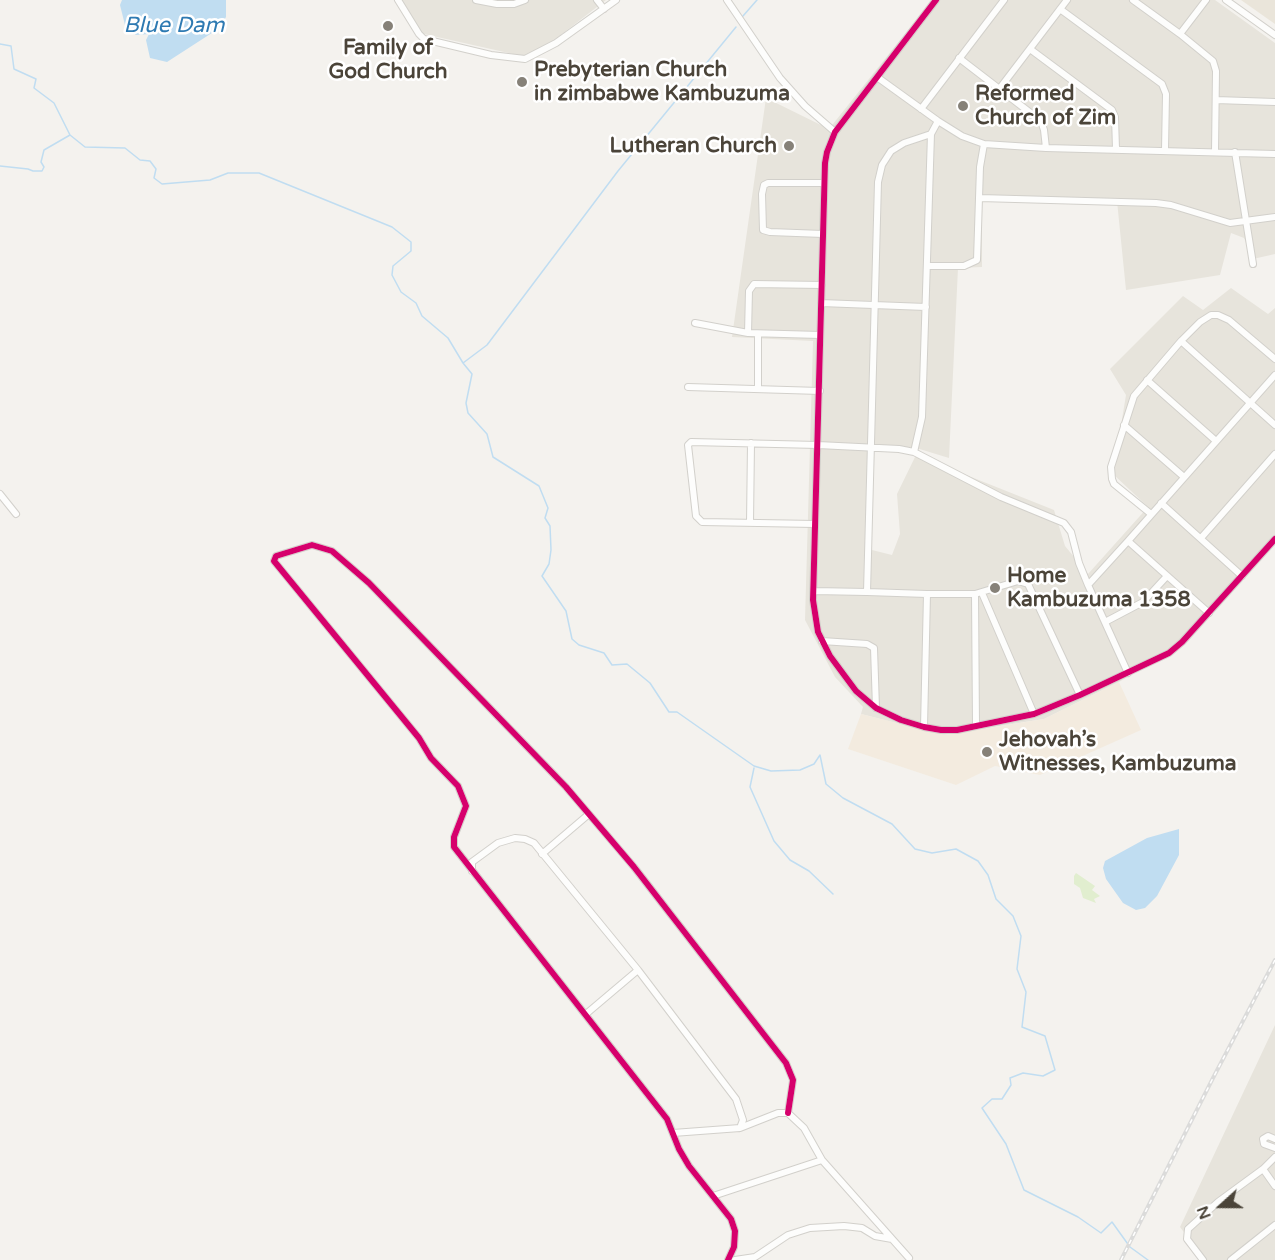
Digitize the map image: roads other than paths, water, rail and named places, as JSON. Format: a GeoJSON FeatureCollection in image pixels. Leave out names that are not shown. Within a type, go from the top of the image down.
{"type":"FeatureCollection","features":[{"type":"Feature","properties":{"kind":"street"},"geometry":{"type":"LineString","coordinates":[[477,0],[497,4],[514,4],[525,0]]}},
{"type":"Feature","properties":{"kind":"street"},"geometry":{"type":"LineString","coordinates":[[597,0],[604,9]]}},
{"type":"Feature","properties":{"kind":"street"},"geometry":{"type":"LineString","coordinates":[[401,1],[418,34],[424,39],[447,46],[519,59],[537,55],[616,0]]}},
{"type":"Feature","properties":{"kind":"street"},"geometry":{"type":"LineString","coordinates":[[727,0],[780,78],[805,106],[835,132]]}},
{"type":"Feature","properties":{"kind":"street"},"geometry":{"type":"LineString","coordinates":[[936,0],[835,132],[827,152],[824,183],[814,591],[815,622],[822,641],[848,682],[876,708],[901,720],[924,727],[949,730],[1034,714],[1169,653],[1209,613],[1275,539]]}},
{"type":"Feature","properties":{"kind":"street"},"geometry":{"type":"LineString","coordinates":[[921,109],[1004,0]]}},
{"type":"Feature","properties":{"kind":"street"},"geometry":{"type":"LineString","coordinates":[[1000,88],[1067,0]]}},
{"type":"Feature","properties":{"kind":"street"},"geometry":{"type":"LineString","coordinates":[[1133,0],[1213,61],[1216,71],[1215,152]]}},
{"type":"Feature","properties":{"kind":"street"},"geometry":{"type":"LineString","coordinates":[[1180,34],[1206,0]]}},
{"type":"Feature","properties":{"kind":"street"},"geometry":{"type":"LineString","coordinates":[[1226,0],[1275,35]]}},
{"type":"Feature","properties":{"kind":"street"},"geometry":{"type":"LineString","coordinates":[[1060,9],[1162,84],[1166,94],[1165,150]]}},
{"type":"Feature","properties":{"kind":"street"},"geometry":{"type":"LineString","coordinates":[[1030,49],[1110,107],[1115,117],[1116,149]]}},
{"type":"Feature","properties":{"kind":"street"},"geometry":{"type":"LineString","coordinates":[[959,58],[1041,121],[1046,148]]}},
{"type":"Feature","properties":{"kind":"street"},"geometry":{"type":"LineString","coordinates":[[877,77],[938,122],[962,136],[984,144],[1046,148],[1275,154]]}},
{"type":"Feature","properties":{"kind":"street"},"geometry":{"type":"LineString","coordinates":[[1216,100],[1275,102]]}},
{"type":"Feature","properties":{"kind":"street"},"geometry":{"type":"LineString","coordinates":[[914,452],[922,417],[931,134],[938,122]]}},
{"type":"Feature","properties":{"kind":"street"},"geometry":{"type":"LineString","coordinates":[[867,592],[878,182],[886,157],[897,147],[931,134]]}},
{"type":"Feature","properties":{"kind":"street"},"geometry":{"type":"LineString","coordinates":[[927,266],[964,266],[977,260],[980,161],[984,144]]}},
{"type":"Feature","properties":{"kind":"street"},"geometry":{"type":"LineString","coordinates":[[1235,152],[1253,264]]}},
{"type":"Feature","properties":{"kind":"street"},"geometry":{"type":"LineString","coordinates":[[823,234],[763,230],[762,194],[764,185],[768,183],[824,183]]}},
{"type":"Feature","properties":{"kind":"street"},"geometry":{"type":"LineString","coordinates":[[980,198],[1156,203],[1171,205],[1224,222],[1245,223],[1275,217]]}},
{"type":"Feature","properties":{"kind":"street"},"geometry":{"type":"LineString","coordinates":[[748,333],[749,291],[754,284],[822,285]]}},
{"type":"Feature","properties":{"kind":"street"},"geometry":{"type":"LineString","coordinates":[[821,303],[926,307]]}},
{"type":"Feature","properties":{"kind":"street"},"geometry":{"type":"LineString","coordinates":[[1151,514],[1118,488],[1112,479],[1111,467],[1131,402],[1147,380],[1200,321],[1211,315],[1218,315],[1229,320],[1275,359]]}},
{"type":"Feature","properties":{"kind":"street"},"geometry":{"type":"LineString","coordinates":[[695,323],[748,333],[820,335]]}},
{"type":"Feature","properties":{"kind":"street"},"geometry":{"type":"LineString","coordinates":[[758,388],[759,334]]}},
{"type":"Feature","properties":{"kind":"street"},"geometry":{"type":"LineString","coordinates":[[1181,341],[1275,425]]}},
{"type":"Feature","properties":{"kind":"street"},"geometry":{"type":"LineString","coordinates":[[1089,585],[1275,375]]}},
{"type":"Feature","properties":{"kind":"street"},"geometry":{"type":"LineString","coordinates":[[1147,380],[1216,441]]}},
{"type":"Feature","properties":{"kind":"street"},"geometry":{"type":"LineString","coordinates":[[688,387],[820,391]]}},
{"type":"Feature","properties":{"kind":"street"},"geometry":{"type":"LineString","coordinates":[[1124,425],[1184,477]]}},
{"type":"Feature","properties":{"kind":"street"},"geometry":{"type":"LineString","coordinates":[[815,524],[702,522],[696,516],[688,445],[691,442],[818,445],[872,447],[914,452],[1001,496],[1065,523],[1071,532],[1078,563],[1128,673]]}},
{"type":"Feature","properties":{"kind":"street"},"geometry":{"type":"LineString","coordinates":[[750,523],[751,443]]}},
{"type":"Feature","properties":{"kind":"street"},"geometry":{"type":"LineString","coordinates":[[1201,538],[1275,454]]}},
{"type":"Feature","properties":{"kind":"street"},"geometry":{"type":"LineString","coordinates":[[0,494],[16,514]]}},
{"type":"Feature","properties":{"kind":"street"},"geometry":{"type":"LineString","coordinates":[[1161,503],[1242,576]]}},
{"type":"Feature","properties":{"kind":"street"},"geometry":{"type":"LineString","coordinates":[[1128,541],[1209,613]]}},
{"type":"Feature","properties":{"kind":"street"},"geometry":{"type":"LineString","coordinates":[[728,1260],[734,1248],[735,1232],[731,1219],[684,1158],[667,1119],[454,847],[454,837],[466,806],[458,786],[431,758],[418,738],[274,561],[276,556],[312,545],[332,551],[369,584],[566,787],[634,867],[786,1063],[793,1080],[788,1113]]}},
{"type":"Feature","properties":{"kind":"street"},"geometry":{"type":"LineString","coordinates":[[1105,622],[1143,602],[1167,576]]}},
{"type":"Feature","properties":{"kind":"street"},"geometry":{"type":"LineString","coordinates":[[814,591],[978,593],[1018,581],[1028,584],[1080,695]]}},
{"type":"Feature","properties":{"kind":"street"},"geometry":{"type":"LineString","coordinates":[[978,593],[1034,714]]}},
{"type":"Feature","properties":{"kind":"street"},"geometry":{"type":"LineString","coordinates":[[976,726],[978,593]]}},
{"type":"Feature","properties":{"kind":"street"},"geometry":{"type":"LineString","coordinates":[[924,727],[927,594]]}},
{"type":"Feature","properties":{"kind":"street"},"geometry":{"type":"LineString","coordinates":[[822,641],[867,644],[874,648],[876,708]]}},
{"type":"Feature","properties":{"kind":"street"},"geometry":{"type":"LineString","coordinates":[[542,854],[589,814]]}},
{"type":"Feature","properties":{"kind":"street"},"geometry":{"type":"LineString","coordinates":[[472,872],[472,862],[498,843],[515,838],[534,843],[638,970],[736,1099],[743,1120],[740,1128]]}},
{"type":"Feature","properties":{"kind":"street"},"geometry":{"type":"LineString","coordinates":[[586,1014],[638,970]]}},
{"type":"Feature","properties":{"kind":"street"},"geometry":{"type":"LineString","coordinates":[[673,1133],[740,1128],[778,1113],[788,1113],[804,1128],[822,1160],[909,1258]]}},
{"type":"Feature","properties":{"kind":"street"},"geometry":{"type":"LineString","coordinates":[[1275,1139],[1268,1136],[1263,1139],[1264,1144],[1275,1148]]}},
{"type":"Feature","properties":{"kind":"street"},"geometry":{"type":"LineString","coordinates":[[1203,1260],[1187,1239],[1188,1229],[1275,1156]]}},
{"type":"Feature","properties":{"kind":"street"},"geometry":{"type":"LineString","coordinates":[[713,1196],[822,1160]]}},
{"type":"Feature","properties":{"kind":"street"},"geometry":{"type":"LineString","coordinates":[[1263,1168],[1275,1186]]}},
{"type":"Feature","properties":{"kind":"street"},"geometry":{"type":"LineString","coordinates":[[1231,1260],[1275,1225]]}},
{"type":"Feature","properties":{"kind":"street"},"geometry":{"type":"LineString","coordinates":[[735,1260],[755,1257],[788,1235],[810,1228],[844,1226],[862,1228],[875,1236],[892,1239]]}},
{"type":"Feature","properties":{"kind":"water","name":"Blue Dam"},"geometry":{"type":"Polygon","coordinates":[[[122,0],[226,0],[226,17],[218,29],[167,62],[150,58],[146,40],[149,34],[136,35],[125,25],[120,5],[122,0]]]}},
{"type":"Feature","properties":{"kind":"water"},"geometry":{"type":"Polygon","coordinates":[[[1179,829],[1179,855],[1157,896],[1145,908],[1136,910],[1123,903],[1106,879],[1103,868],[1105,861],[1147,838],[1179,829]]]}},
{"type":"Feature","properties":{"kind":"waterway"},"geometry":{"type":"LineString","coordinates":[[743,16],[757,0]]}},
{"type":"Feature","properties":{"kind":"waterway"},"geometry":{"type":"LineString","coordinates":[[463,363],[487,345],[618,171],[736,27]]}},
{"type":"Feature","properties":{"kind":"waterway"},"geometry":{"type":"LineString","coordinates":[[0,44],[11,46],[14,69],[36,79],[34,88],[54,103],[70,135],[85,147],[125,148],[140,160],[150,161],[156,169],[154,178],[162,184],[210,180],[228,173],[259,173],[392,227],[411,242],[411,251],[393,266],[392,275],[401,292],[416,303],[422,316],[448,338],[472,374],[466,403],[468,413],[487,434],[493,457],[539,486],[548,508],[545,518],[550,526],[551,550],[549,564],[542,576],[566,611],[572,639],[579,645],[604,653],[612,665],[627,664],[650,683],[669,712],[677,712],[754,766],[771,771],[800,770],[814,764],[820,755],[826,784],[843,798],[892,824],[915,849],[932,853],[956,849],[978,861],[988,875],[996,899],[1013,916],[1021,936],[1017,969],[1026,992],[1022,1027],[1045,1036],[1055,1070],[1043,1076],[1023,1073],[1010,1078],[1011,1085],[1002,1099],[992,1099],[982,1108],[1006,1144],[1024,1190],[1078,1217],[1101,1233],[1112,1222],[1130,1247],[1148,1260]]}},
{"type":"Feature","properties":{"kind":"waterway"},"geometry":{"type":"LineString","coordinates":[[0,166],[42,171],[44,167],[41,162],[44,150],[70,135]]}},
{"type":"Feature","properties":{"kind":"waterway"},"geometry":{"type":"LineString","coordinates":[[754,768],[750,787],[774,841],[790,860],[809,871],[833,894]]}},
{"type":"Feature","properties":{"kind":"railway"},"geometry":{"type":"LineString","coordinates":[[1121,1260],[1275,960]]}},
{"type":"Feature","properties":{"kind":"place","name":"Family of God Church"},"geometry":{"type":"Point","coordinates":[388,26]}},
{"type":"Feature","properties":{"kind":"place","name":"Prebyterian Church in zimbabwe Kambuzuma"},"geometry":{"type":"Point","coordinates":[522,82]}},
{"type":"Feature","properties":{"kind":"place","name":"Reformed Church of Zim"},"geometry":{"type":"Point","coordinates":[963,106]}},
{"type":"Feature","properties":{"kind":"place","name":"Lutheran Church"},"geometry":{"type":"Point","coordinates":[789,146]}},
{"type":"Feature","properties":{"kind":"place","name":"Home Kambuzuma 1358"},"geometry":{"type":"Point","coordinates":[995,588]}},
{"type":"Feature","properties":{"kind":"place","name":"Jehovah’s Witnesses, Kambuzuma"},"geometry":{"type":"Point","coordinates":[987,752]}}]}
